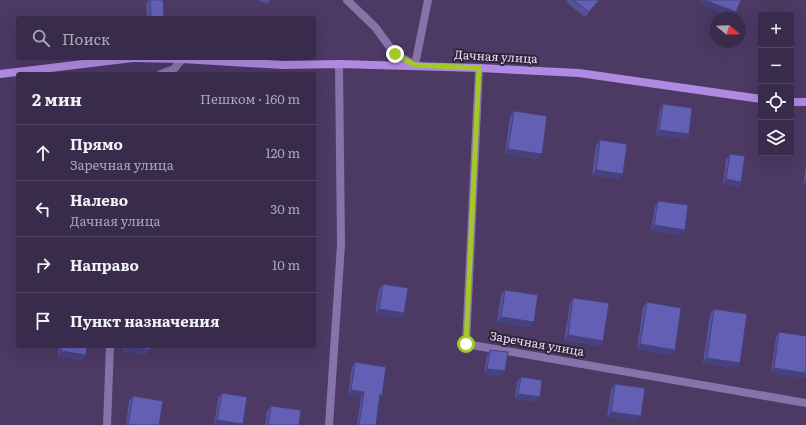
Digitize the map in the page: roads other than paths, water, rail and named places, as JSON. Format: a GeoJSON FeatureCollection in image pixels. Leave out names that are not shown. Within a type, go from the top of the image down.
{"type":"FeatureCollection","features":[{"type":"Feature","properties":{"kind":"street"},"geometry":{"type":"LineString","coordinates":[[347,0],[375,27],[395,54],[415,65],[428,0]]}},
{"type":"Feature","properties":{"kind":"street","name":"Дачная улица"},"geometry":{"type":"LineString","coordinates":[[17,72],[116,60]]}},
{"type":"Feature","properties":{"kind":"street"},"geometry":{"type":"LineString","coordinates":[[166,72],[174,69],[181,60]]}},
{"type":"Feature","properties":{"kind":"street","name":"Дачная улица"},"geometry":{"type":"LineString","coordinates":[[199,60],[282,65],[415,65],[579,74],[758,99]]}},
{"type":"Feature","properties":{"kind":"street"},"geometry":{"type":"LineString","coordinates":[[329,425],[341,245],[339,64]]}},
{"type":"Feature","properties":{"kind":"street","name":"Заречная улица"},"geometry":{"type":"LineString","coordinates":[[479,68],[466,344],[806,403]]}},
{"type":"Feature","properties":{"kind":"street","name":"Дачная улица"},"geometry":{"type":"LineString","coordinates":[[0,74],[16,72]]}},
{"type":"Feature","properties":{"kind":"street"},"geometry":{"type":"LineString","coordinates":[[794,102],[806,102]]}},
{"type":"Feature","properties":{"kind":"street"},"geometry":{"type":"LineString","coordinates":[[107,425],[110,348]]}}]}
